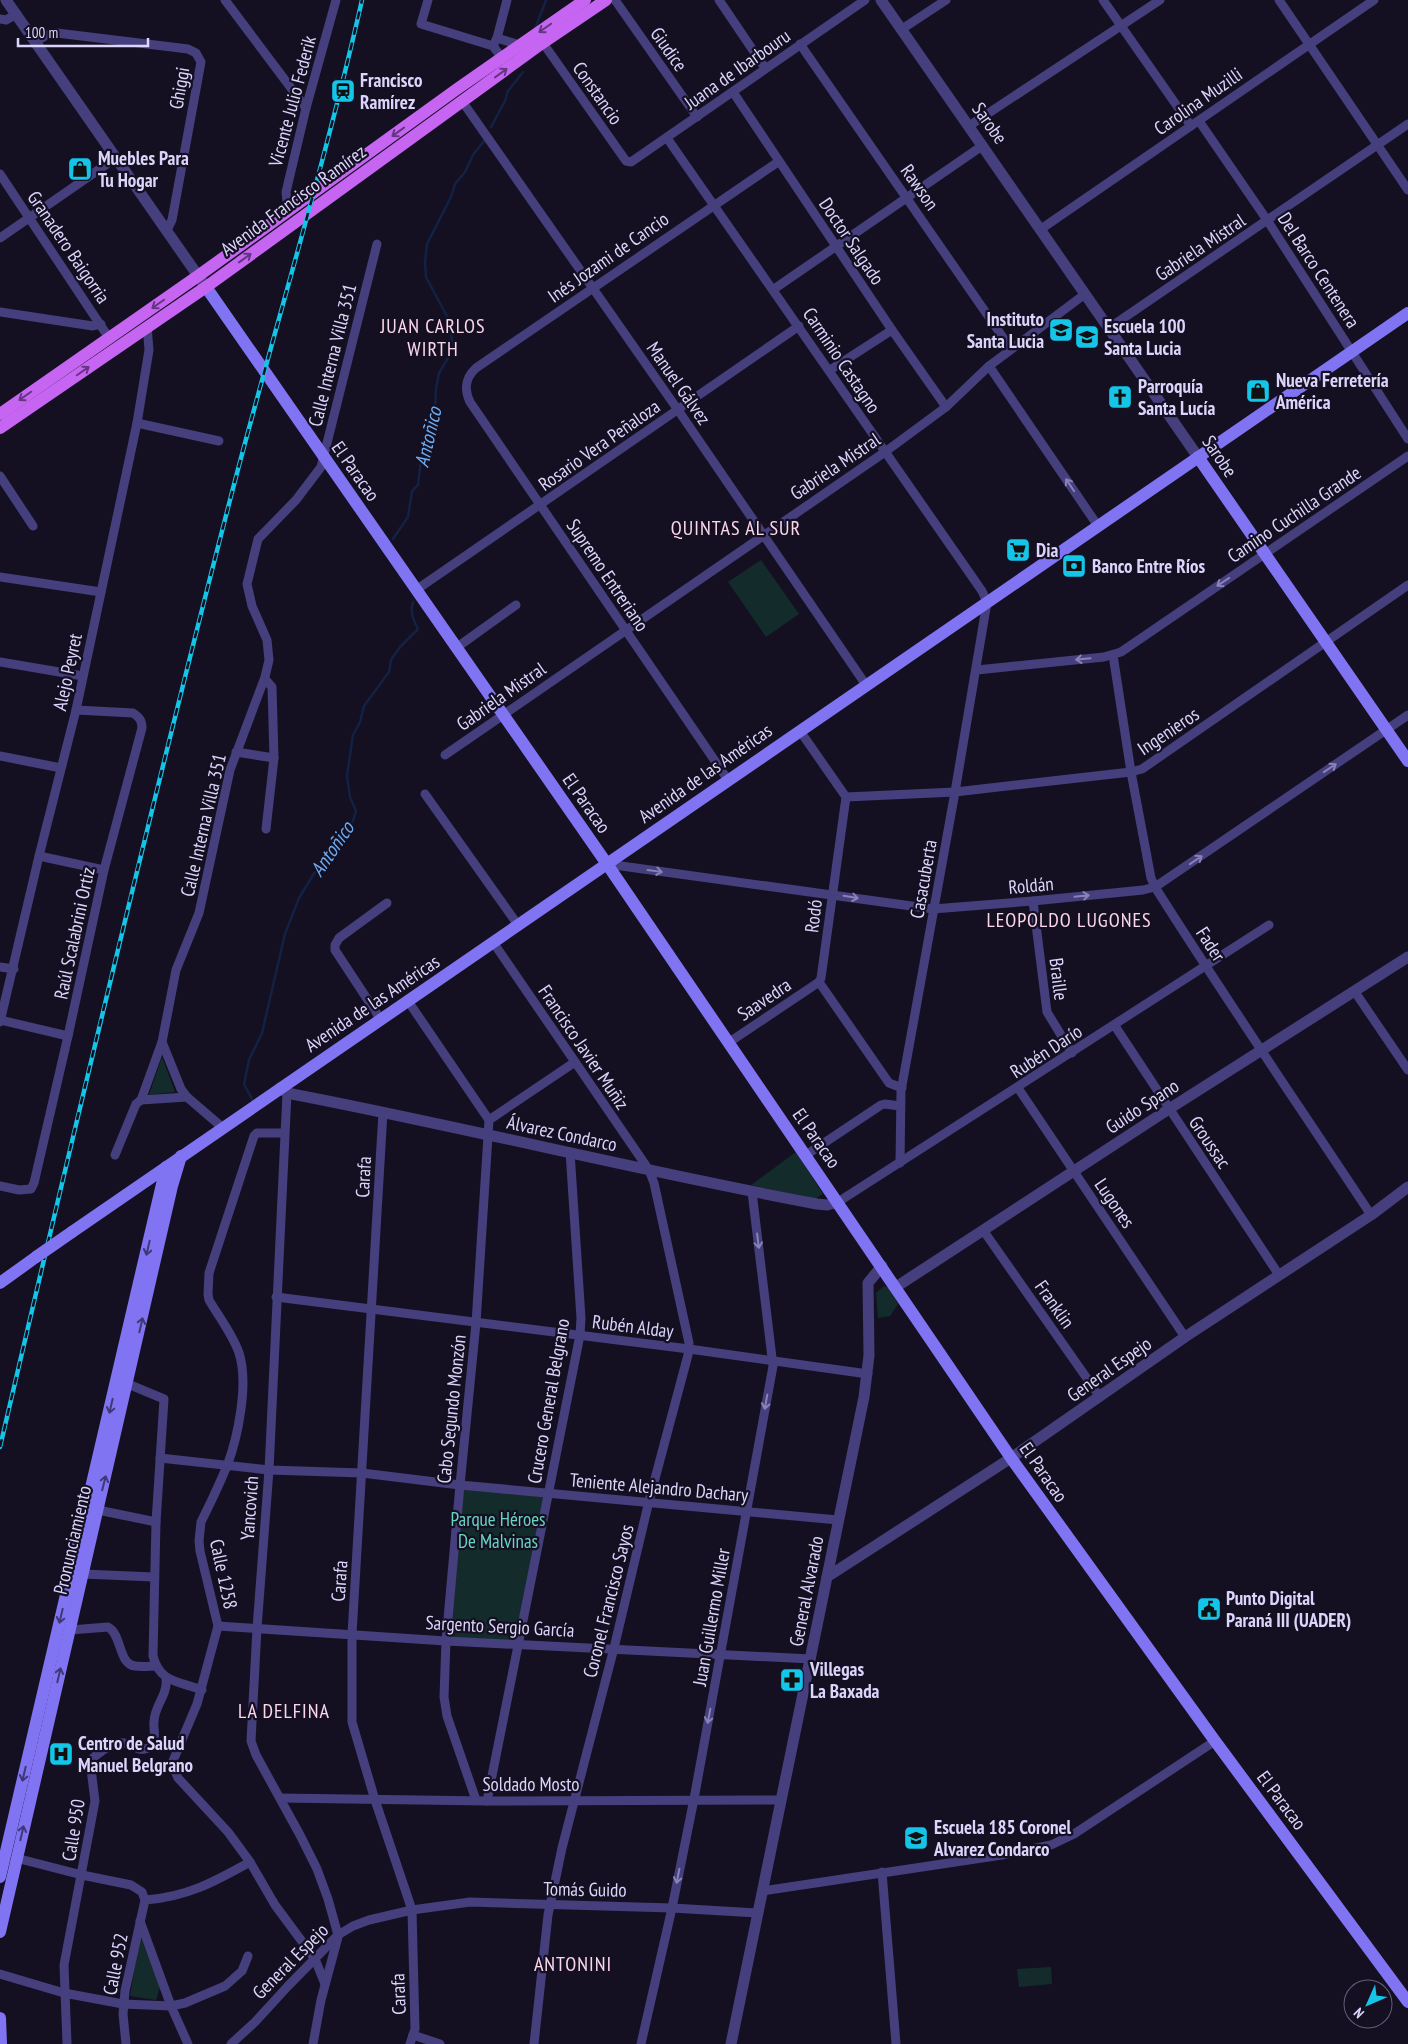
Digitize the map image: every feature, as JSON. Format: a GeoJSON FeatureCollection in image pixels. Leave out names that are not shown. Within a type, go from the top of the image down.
{"type":"FeatureCollection","features":[{"type":"Feature","properties":{"kind":"main road","name":"Avenida Francisco Ramírez"},"geometry":{"type":"LineString","coordinates":[[0,428],[147,326],[288,211],[585,0]]}},
{"type":"Feature","properties":{"kind":"main road","name":"Avenida Francisco Ramírez"},"geometry":{"type":"LineString","coordinates":[[0,414],[109,338],[202,282],[606,0]]}},
{"type":"Feature","properties":{"kind":"main road","name":"El Paracao"},"geometry":{"type":"LineString","coordinates":[[202,282],[607,864],[896,1286],[1011,1458],[1215,1741],[1408,2002]]}},
{"type":"Feature","properties":{"kind":"main road","name":"Avenida de las Américas"},"geometry":{"type":"LineString","coordinates":[[0,1283],[181,1156],[283,1091],[493,942],[1408,313]]}},
{"type":"Feature","properties":{"kind":"main road","name":"Sarobe"},"geometry":{"type":"LineString","coordinates":[[1198,457],[1408,761]]}},
{"type":"Feature","properties":{"kind":"main road","name":"Pronunciamiento"},"geometry":{"type":"LineString","coordinates":[[0,1932],[128,1384],[172,1186],[181,1156]]}},
{"type":"Feature","properties":{"kind":"main road","name":"Pronunciamiento"},"geometry":{"type":"LineString","coordinates":[[0,1877],[158,1209],[166,1167]]}},
{"type":"Feature","properties":{"kind":"main road"},"geometry":{"type":"LineString","coordinates":[[142,1184],[149,1192],[158,1209]]}},
{"type":"Feature","properties":{"kind":"main road"},"geometry":{"type":"LineString","coordinates":[[0,2018],[1,2044]]}},
{"type":"Feature","properties":{"kind":"street"},"geometry":{"type":"LineString","coordinates":[[6,0],[117,157],[202,282]]}},
{"type":"Feature","properties":{"kind":"street"},"geometry":{"type":"LineString","coordinates":[[225,0],[306,108]]}},
{"type":"Feature","properties":{"kind":"street","name":"Vicente Julio Federik"},"geometry":{"type":"LineString","coordinates":[[288,211],[286,192],[306,108],[336,0]]}},
{"type":"Feature","properties":{"kind":"street"},"geometry":{"type":"LineString","coordinates":[[428,0],[422,24],[495,42],[520,45]]}},
{"type":"Feature","properties":{"kind":"street"},"geometry":{"type":"LineString","coordinates":[[502,58],[495,42],[507,0]]}},
{"type":"Feature","properties":{"kind":"street","name":"Giudice"},"geometry":{"type":"LineString","coordinates":[[616,0],[697,117]]}},
{"type":"Feature","properties":{"kind":"street"},"geometry":{"type":"LineString","coordinates":[[719,0],[765,68]]}},
{"type":"Feature","properties":{"kind":"street","name":"Juana de Ibarbouru"},"geometry":{"type":"LineString","coordinates":[[626,161],[631,162],[668,138],[765,68],[865,0]]}},
{"type":"Feature","properties":{"kind":"street","name":"Sarobe"},"geometry":{"type":"LineString","coordinates":[[881,0],[1198,457]]}},
{"type":"Feature","properties":{"kind":"street"},"geometry":{"type":"LineString","coordinates":[[902,29],[946,0]]}},
{"type":"Feature","properties":{"kind":"street","name":"Del Barco Centenera"},"geometry":{"type":"LineString","coordinates":[[1104,0],[1121,26],[1268,220],[1408,439]]}},
{"type":"Feature","properties":{"kind":"street"},"geometry":{"type":"LineString","coordinates":[[969,126],[1160,0]]}},
{"type":"Feature","properties":{"kind":"street"},"geometry":{"type":"LineString","coordinates":[[1279,0],[1408,190]]}},
{"type":"Feature","properties":{"kind":"street","name":"Carolina Muzilli"},"geometry":{"type":"LineString","coordinates":[[1041,229],[1374,0]]}},
{"type":"Feature","properties":{"kind":"street"},"geometry":{"type":"LineString","coordinates":[[0,19],[6,20],[17,14]]}},
{"type":"Feature","properties":{"kind":"street","name":"Ghiggi"},"geometry":{"type":"LineString","coordinates":[[37,42],[47,35],[56,33],[188,49],[199,57],[201,62],[174,210],[167,230]]}},
{"type":"Feature","properties":{"kind":"street","name":"Constancio"},"geometry":{"type":"LineString","coordinates":[[542,43],[626,161]]}},
{"type":"Feature","properties":{"kind":"street","name":"Rawson"},"geometry":{"type":"LineString","coordinates":[[800,44],[1011,350]]}},
{"type":"Feature","properties":{"kind":"street","name":"Doctor Salgado"},"geometry":{"type":"LineString","coordinates":[[733,92],[778,162],[946,407]]}},
{"type":"Feature","properties":{"kind":"street","name":"Manuel Gálvez"},"geometry":{"type":"LineString","coordinates":[[462,101],[678,410],[762,536],[866,685]]}},
{"type":"Feature","properties":{"kind":"street","name":"Gabriela Mistral"},"geometry":{"type":"LineString","coordinates":[[1109,328],[1408,124]]}},
{"type":"Feature","properties":{"kind":"street","name":"Carminio Castagno"},"geometry":{"type":"LineString","coordinates":[[668,138],[982,591],[987,602]]}},
{"type":"Feature","properties":{"kind":"street"},"geometry":{"type":"LineString","coordinates":[[774,289],[982,146]]}},
{"type":"Feature","properties":{"kind":"street"},"geometry":{"type":"LineString","coordinates":[[0,238],[117,157]]}},
{"type":"Feature","properties":{"kind":"street","name":"Inés Jozami de Cancio"},"geometry":{"type":"LineString","coordinates":[[466,388],[470,373],[476,368],[592,287],[778,162]]}},
{"type":"Feature","properties":{"kind":"street","name":"Granadero Baigorria"},"geometry":{"type":"LineString","coordinates":[[0,174],[109,338]]}},
{"type":"Feature","properties":{"kind":"street","name":"Calle Interna Villa 351"},"geometry":{"type":"LineString","coordinates":[[115,1154],[136,1104],[141,1100],[162,1042],[176,970],[199,912],[230,770],[265,679],[268,660],[267,640],[252,606],[247,584],[255,546],[258,539],[296,500],[321,467],[377,244]]}},
{"type":"Feature","properties":{"kind":"street","name":"Gabriela Mistral"},"geometry":{"type":"LineString","coordinates":[[444,755],[885,452],[946,407],[989,366],[1085,294]]}},
{"type":"Feature","properties":{"kind":"street"},"geometry":{"type":"LineString","coordinates":[[0,312],[92,326],[101,324]]}},
{"type":"Feature","properties":{"kind":"street","name":"Alejo Peyret"},"geometry":{"type":"LineString","coordinates":[[0,1021],[76,710],[137,423],[150,350],[147,326]]}},
{"type":"Feature","properties":{"kind":"street","name":"Rosario Vera Peñaloza"},"geometry":{"type":"LineString","coordinates":[[416,590],[799,326]]}},
{"type":"Feature","properties":{"kind":"street"},"geometry":{"type":"LineString","coordinates":[[830,370],[892,330]]}},
{"type":"Feature","properties":{"kind":"street"},"geometry":{"type":"LineString","coordinates":[[989,366],[1098,526]]}},
{"type":"Feature","properties":{"kind":"street","name":"Supremo Entreriano"},"geometry":{"type":"LineString","coordinates":[[466,388],[470,402],[728,780]]}},
{"type":"Feature","properties":{"kind":"street"},"geometry":{"type":"LineString","coordinates":[[137,423],[219,441]]}},
{"type":"Feature","properties":{"kind":"street","name":"Camino Cuchilla Grande"},"geometry":{"type":"LineString","coordinates":[[977,670],[1113,655],[1408,456]]}},
{"type":"Feature","properties":{"kind":"street"},"geometry":{"type":"LineString","coordinates":[[0,476],[33,526]]}},
{"type":"Feature","properties":{"kind":"street"},"geometry":{"type":"LineString","coordinates":[[0,578],[101,592]]}},
{"type":"Feature","properties":{"kind":"street","name":"Ingenieros"},"geometry":{"type":"LineString","coordinates":[[846,797],[955,792],[1131,772],[1151,764],[1408,585]]}},
{"type":"Feature","properties":{"kind":"street","name":"Casacuberta"},"geometry":{"type":"LineString","coordinates":[[900,1163],[900,1106],[902,1088],[977,670],[987,602]]}},
{"type":"Feature","properties":{"kind":"street"},"geometry":{"type":"LineString","coordinates":[[456,648],[516,605]]}},
{"type":"Feature","properties":{"kind":"street","name":"Fader"},"geometry":{"type":"LineString","coordinates":[[1113,655],[1131,772],[1155,887],[1371,1215]]}},
{"type":"Feature","properties":{"kind":"street"},"geometry":{"type":"LineString","coordinates":[[0,662],[83,676]]}},
{"type":"Feature","properties":{"kind":"street"},"geometry":{"type":"LineString","coordinates":[[265,679],[272,687],[274,758],[266,829]]}},
{"type":"Feature","properties":{"kind":"street","name":"Raúl Scalabrini Ortiz"},"geometry":{"type":"LineString","coordinates":[[0,1186],[25,1191],[31,1189],[34,1183],[104,870],[142,723],[139,717],[133,713],[76,710]]}},
{"type":"Feature","properties":{"kind":"street","name":"Roldán"},"geometry":{"type":"LineString","coordinates":[[607,864],[934,909],[1034,901],[1155,887],[1408,715]]}},
{"type":"Feature","properties":{"kind":"street"},"geometry":{"type":"LineString","coordinates":[[800,731],[846,797]]}},
{"type":"Feature","properties":{"kind":"street"},"geometry":{"type":"LineString","coordinates":[[236,752],[274,758]]}},
{"type":"Feature","properties":{"kind":"street"},"geometry":{"type":"LineString","coordinates":[[0,756],[61,768]]}},
{"type":"Feature","properties":{"kind":"street"},"geometry":{"type":"LineString","coordinates":[[425,794],[518,925]]}},
{"type":"Feature","properties":{"kind":"street","name":"Rodó"},"geometry":{"type":"LineString","coordinates":[[819,982],[822,978],[846,797]]}},
{"type":"Feature","properties":{"kind":"street"},"geometry":{"type":"LineString","coordinates":[[39,856],[104,870]]}},
{"type":"Feature","properties":{"kind":"street","name":"Braille"},"geometry":{"type":"LineString","coordinates":[[1034,901],[1047,1012],[1072,1053]]}},
{"type":"Feature","properties":{"kind":"street"},"geometry":{"type":"LineString","coordinates":[[381,1020],[335,950],[335,945],[339,938],[387,903]]}},
{"type":"Feature","properties":{"kind":"street","name":"Rubén Darío"},"geometry":{"type":"LineString","coordinates":[[838,1202],[1115,1026],[1269,925]]}},
{"type":"Feature","properties":{"kind":"street","name":"Francisco Javier Muñiz"},"geometry":{"type":"LineString","coordinates":[[493,942],[649,1170]]}},
{"type":"Feature","properties":{"kind":"street","name":"Guido Spano"},"geometry":{"type":"LineString","coordinates":[[896,1286],[1408,957]]}},
{"type":"Feature","properties":{"kind":"street"},"geometry":{"type":"LineString","coordinates":[[0,967],[14,969]]}},
{"type":"Feature","properties":{"kind":"street"},"geometry":{"type":"LineString","coordinates":[[819,982],[889,1083],[902,1088]]}},
{"type":"Feature","properties":{"kind":"street","name":"Saavedra"},"geometry":{"type":"LineString","coordinates":[[728,1043],[819,982]]}},
{"type":"Feature","properties":{"kind":"street"},"geometry":{"type":"LineString","coordinates":[[1354,992],[1408,1070]]}},
{"type":"Feature","properties":{"kind":"street"},"geometry":{"type":"LineString","coordinates":[[408,1001],[489,1120],[575,1062]]}},
{"type":"Feature","properties":{"kind":"street"},"geometry":{"type":"LineString","coordinates":[[0,1021],[68,1036]]}},
{"type":"Feature","properties":{"kind":"street","name":"Groussac"},"geometry":{"type":"LineString","coordinates":[[1115,1026],[1279,1275]]}},
{"type":"Feature","properties":{"kind":"street"},"geometry":{"type":"LineString","coordinates":[[162,1042],[181,1089],[187,1097],[223,1128]]}},
{"type":"Feature","properties":{"kind":"street","name":"Lugones"},"geometry":{"type":"LineString","coordinates":[[1018,1088],[1186,1337]]}},
{"type":"Feature","properties":{"kind":"street","name":"Álvarez Condarco"},"geometry":{"type":"LineString","coordinates":[[283,1091],[752,1192],[817,1204],[827,1205],[838,1202]]}},
{"type":"Feature","properties":{"kind":"street","name":"Yancovich"},"geometry":{"type":"LineString","coordinates":[[283,1091],[284,1133],[269,1470],[257,1628],[252,1741],[256,1755],[317,1870],[328,1899],[338,1935]]}},
{"type":"Feature","properties":{"kind":"street"},"geometry":{"type":"LineString","coordinates":[[141,1100],[187,1097]]}},
{"type":"Feature","properties":{"kind":"street"},"geometry":{"type":"LineString","coordinates":[[806,1155],[881,1105],[900,1106]]}},
{"type":"Feature","properties":{"kind":"street","name":"Carafa"},"geometry":{"type":"LineString","coordinates":[[383,1112],[352,1634],[352,1722],[375,1800],[412,1910],[412,2040]]}},
{"type":"Feature","properties":{"kind":"street","name":"Cabo Segundo Monzón"},"geometry":{"type":"LineString","coordinates":[[476,1800],[444,1707],[446,1641],[476,1323],[489,1120]]}},
{"type":"Feature","properties":{"kind":"street","name":"Calle 1258"},"geometry":{"type":"LineString","coordinates":[[284,1133],[257,1133],[254,1136],[208,1274],[209,1300],[239,1352],[243,1369],[242,1400],[227,1466],[201,1522],[199,1536],[200,1551],[218,1626],[202,1690],[178,1748],[173,1768],[178,1778],[228,1832],[250,1862],[276,1905],[315,1959],[325,1984]]}},
{"type":"Feature","properties":{"kind":"street","name":"Crucero General Belgrano"},"geometry":{"type":"LineString","coordinates":[[487,1801],[580,1335],[581,1318],[570,1152]]}},
{"type":"Feature","properties":{"kind":"street","name":"Coronel Francisco Sayos"},"geometry":{"type":"LineString","coordinates":[[534,2044],[550,1905],[574,1801],[690,1343],[654,1183],[649,1170]]}},
{"type":"Feature","properties":{"kind":"street","name":"General Espejo"},"geometry":{"type":"LineString","coordinates":[[827,1577],[1011,1458],[1186,1337],[1371,1215],[1408,1187]]}},
{"type":"Feature","properties":{"kind":"street","name":"Juan Guillermo Miller"},"geometry":{"type":"LineString","coordinates":[[641,2044],[672,1908],[694,1799],[773,1360],[752,1192]]}},
{"type":"Feature","properties":{"kind":"street","name":"Franklin"},"geometry":{"type":"LineString","coordinates":[[983,1230],[1100,1397]]}},
{"type":"Feature","properties":{"kind":"street","name":"General Alvarado"},"geometry":{"type":"LineString","coordinates":[[731,2044],[868,1374],[868,1283],[882,1266]]}},
{"type":"Feature","properties":{"kind":"street","name":"Rubén Alday"},"geometry":{"type":"LineString","coordinates":[[276,1297],[689,1349],[868,1374]]}},
{"type":"Feature","properties":{"kind":"street"},"geometry":{"type":"LineString","coordinates":[[128,1384],[164,1399],[154,1577],[154,1656],[156,1666],[166,1679],[202,1690]]}},
{"type":"Feature","properties":{"kind":"street","name":"Teniente Alejandro Dachary"},"geometry":{"type":"LineString","coordinates":[[160,1458],[269,1470],[362,1473],[460,1485],[838,1520]]}},
{"type":"Feature","properties":{"kind":"street"},"geometry":{"type":"LineString","coordinates":[[98,1510],[156,1522]]}},
{"type":"Feature","properties":{"kind":"street"},"geometry":{"type":"LineString","coordinates":[[83,1574],[154,1577]]}},
{"type":"Feature","properties":{"kind":"street","name":"Sargento Sergio García"},"geometry":{"type":"LineString","coordinates":[[218,1626],[446,1641],[811,1659]]}},
{"type":"Feature","properties":{"kind":"street"},"geometry":{"type":"LineString","coordinates":[[70,1630],[108,1627],[115,1633],[128,1663],[134,1666],[156,1666]]}},
{"type":"Feature","properties":{"kind":"street","name":"Calle 950"},"geometry":{"type":"LineString","coordinates":[[67,2044],[64,1993],[66,1948],[82,1875],[95,1801],[90,1761],[112,1743],[120,1741],[126,1742],[138,1750],[152,1746],[156,1734],[154,1715],[166,1690],[166,1679]]}},
{"type":"Feature","properties":{"kind":"street"},"geometry":{"type":"LineString","coordinates":[[762,1891],[1002,1855],[1042,1847],[1074,1834],[1215,1741]]}},
{"type":"Feature","properties":{"kind":"street","name":"Soldado Mosto"},"geometry":{"type":"LineString","coordinates":[[280,1798],[487,1801],[782,1800]]}},
{"type":"Feature","properties":{"kind":"street"},"geometry":{"type":"LineString","coordinates":[[16,1858],[131,1885],[143,1896],[162,1899],[203,1888],[250,1862]]}},
{"type":"Feature","properties":{"kind":"street"},"geometry":{"type":"LineString","coordinates":[[882,1872],[896,2044]]}},
{"type":"Feature","properties":{"kind":"street","name":"Calle 952"},"geometry":{"type":"LineString","coordinates":[[126,2044],[123,2004],[140,1921],[143,1896]]}},
{"type":"Feature","properties":{"kind":"street","name":"Tomás Guido"},"geometry":{"type":"LineString","coordinates":[[412,1910],[470,1902],[672,1908],[757,1913]]}},
{"type":"Feature","properties":{"kind":"street","name":"General Espejo"},"geometry":{"type":"LineString","coordinates":[[231,2044],[255,2022],[338,1935],[353,1926],[369,1920],[412,1910]]}},
{"type":"Feature","properties":{"kind":"street"},"geometry":{"type":"LineString","coordinates":[[140,1921],[171,2006],[188,2044]]}},
{"type":"Feature","properties":{"kind":"street"},"geometry":{"type":"LineString","coordinates":[[313,2044],[325,1984],[338,1935]]}},
{"type":"Feature","properties":{"kind":"street"},"geometry":{"type":"LineString","coordinates":[[0,1974],[64,1993],[123,2004],[171,2006],[184,2003],[225,1986],[242,1971],[248,1956]]}},
{"type":"Feature","properties":{"kind":"street"},"geometry":{"type":"LineString","coordinates":[[412,2040],[440,2044]]}},
{"type":"Feature","properties":{"kind":"green space"},"geometry":{"type":"Polygon","coordinates":[[[761,560],[799,614],[766,637],[728,582],[761,560]]]}},
{"type":"Feature","properties":{"kind":"green space"},"geometry":{"type":"Polygon","coordinates":[[[162,1057],[175,1092],[149,1095],[162,1057]]]}},
{"type":"Feature","properties":{"kind":"green space"},"geometry":{"type":"Polygon","coordinates":[[[796,1152],[823,1194],[815,1199],[751,1185],[796,1152]]]}},
{"type":"Feature","properties":{"kind":"green space"},"geometry":{"type":"Polygon","coordinates":[[[884,1286],[889,1288],[898,1304],[890,1316],[878,1318],[876,1293],[884,1286]]]}},
{"type":"Feature","properties":{"kind":"green space","name":"Parque Héroes De Malvinas"},"geometry":{"type":"Polygon","coordinates":[[[460,1485],[548,1493],[517,1644],[446,1641],[460,1485]]]}},
{"type":"Feature","properties":{"kind":"green space"},"geometry":{"type":"Polygon","coordinates":[[[140,1936],[160,1987],[156,2000],[130,1996],[140,1936]]]}},
{"type":"Feature","properties":{"kind":"green space"},"geometry":{"type":"Polygon","coordinates":[[[1051,1967],[1052,1984],[1019,1987],[1017,1969],[1051,1967]]]}},
{"type":"Feature","properties":{"kind":"waterway","name":"Antoñico"},"geometry":{"type":"LineString","coordinates":[[535,29],[546,0]]}},
{"type":"Feature","properties":{"kind":"waterway","name":"Antoñico"},"geometry":{"type":"LineString","coordinates":[[491,127],[505,101],[508,91],[523,72]]}},
{"type":"Feature","properties":{"kind":"waterway","name":"Antoñico"},"geometry":{"type":"LineString","coordinates":[[393,539],[408,517],[412,491],[418,485],[422,452],[434,429],[436,389],[439,373],[448,358],[452,344],[450,322],[426,277],[427,244],[451,197],[455,184],[465,172],[473,155],[484,141]]}},
{"type":"Feature","properties":{"kind":"waterway","name":"Antoñico"},"geometry":{"type":"LineString","coordinates":[[253,1101],[244,1084],[249,1060],[262,1033],[285,934],[299,898],[315,872],[336,848],[352,824],[356,811],[350,797],[347,776],[353,735],[360,722],[364,706],[389,672],[391,660],[400,647],[418,629],[412,616],[413,602]]}},
{"type":"Feature","properties":{"kind":"railway"},"geometry":{"type":"LineString","coordinates":[[0,1447],[170,736],[246,437],[315,188],[362,0]]}},
{"type":"Feature","properties":{"kind":"place","name":"Francisco Ramírez"},"geometry":{"type":"Point","coordinates":[343,91]}},
{"type":"Feature","properties":{"kind":"place","name":"Muebles Para Tu Hogar"},"geometry":{"type":"Point","coordinates":[80,169]}},
{"type":"Feature","properties":{"kind":"place","name":"Instituto Santa Lucia"},"geometry":{"type":"Point","coordinates":[1061,330]}},
{"type":"Feature","properties":{"kind":"place","name":"Escuela 100 Santa Lucia"},"geometry":{"type":"Point","coordinates":[1087,337]}},
{"type":"Feature","properties":{"kind":"place","name":"Nueva Ferretería América"},"geometry":{"type":"Point","coordinates":[1258,391]}},
{"type":"Feature","properties":{"kind":"place","name":"Parroquía Santa Lucía"},"geometry":{"type":"Point","coordinates":[1120,397]}},
{"type":"Feature","properties":{"kind":"place","name":"Dia"},"geometry":{"type":"Point","coordinates":[1018,550]}},
{"type":"Feature","properties":{"kind":"place","name":"Banco Entre Ríos"},"geometry":{"type":"Point","coordinates":[1074,566]}},
{"type":"Feature","properties":{"kind":"place","name":"Punto Digital Paraná III (UADER)"},"geometry":{"type":"Point","coordinates":[1209,1609]}},
{"type":"Feature","properties":{"kind":"place","name":"Villegas La Baxada"},"geometry":{"type":"Point","coordinates":[792,1680]}},
{"type":"Feature","properties":{"kind":"place","name":"Centro de Salud Manuel Belgrano"},"geometry":{"type":"Point","coordinates":[61,1754]}},
{"type":"Feature","properties":{"kind":"place","name":"Escuela 185 Coronel Alvarez Condarco"},"geometry":{"type":"Point","coordinates":[916,1838]}},
{"type":"Feature","properties":{"kind":"district","name":"JUAN CARLOS WIRTH"},"geometry":{"type":"Point","coordinates":[433,338]}},
{"type":"Feature","properties":{"kind":"district","name":"QUINTAS AL SUR"},"geometry":{"type":"Point","coordinates":[736,528]}},
{"type":"Feature","properties":{"kind":"district","name":"LEOPOLDO LUGONES"},"geometry":{"type":"Point","coordinates":[1069,920]}},
{"type":"Feature","properties":{"kind":"district","name":"LA DELFINA"},"geometry":{"type":"Point","coordinates":[284,1711]}},
{"type":"Feature","properties":{"kind":"district","name":"ANTONINI"},"geometry":{"type":"Point","coordinates":[573,1964]}}]}
